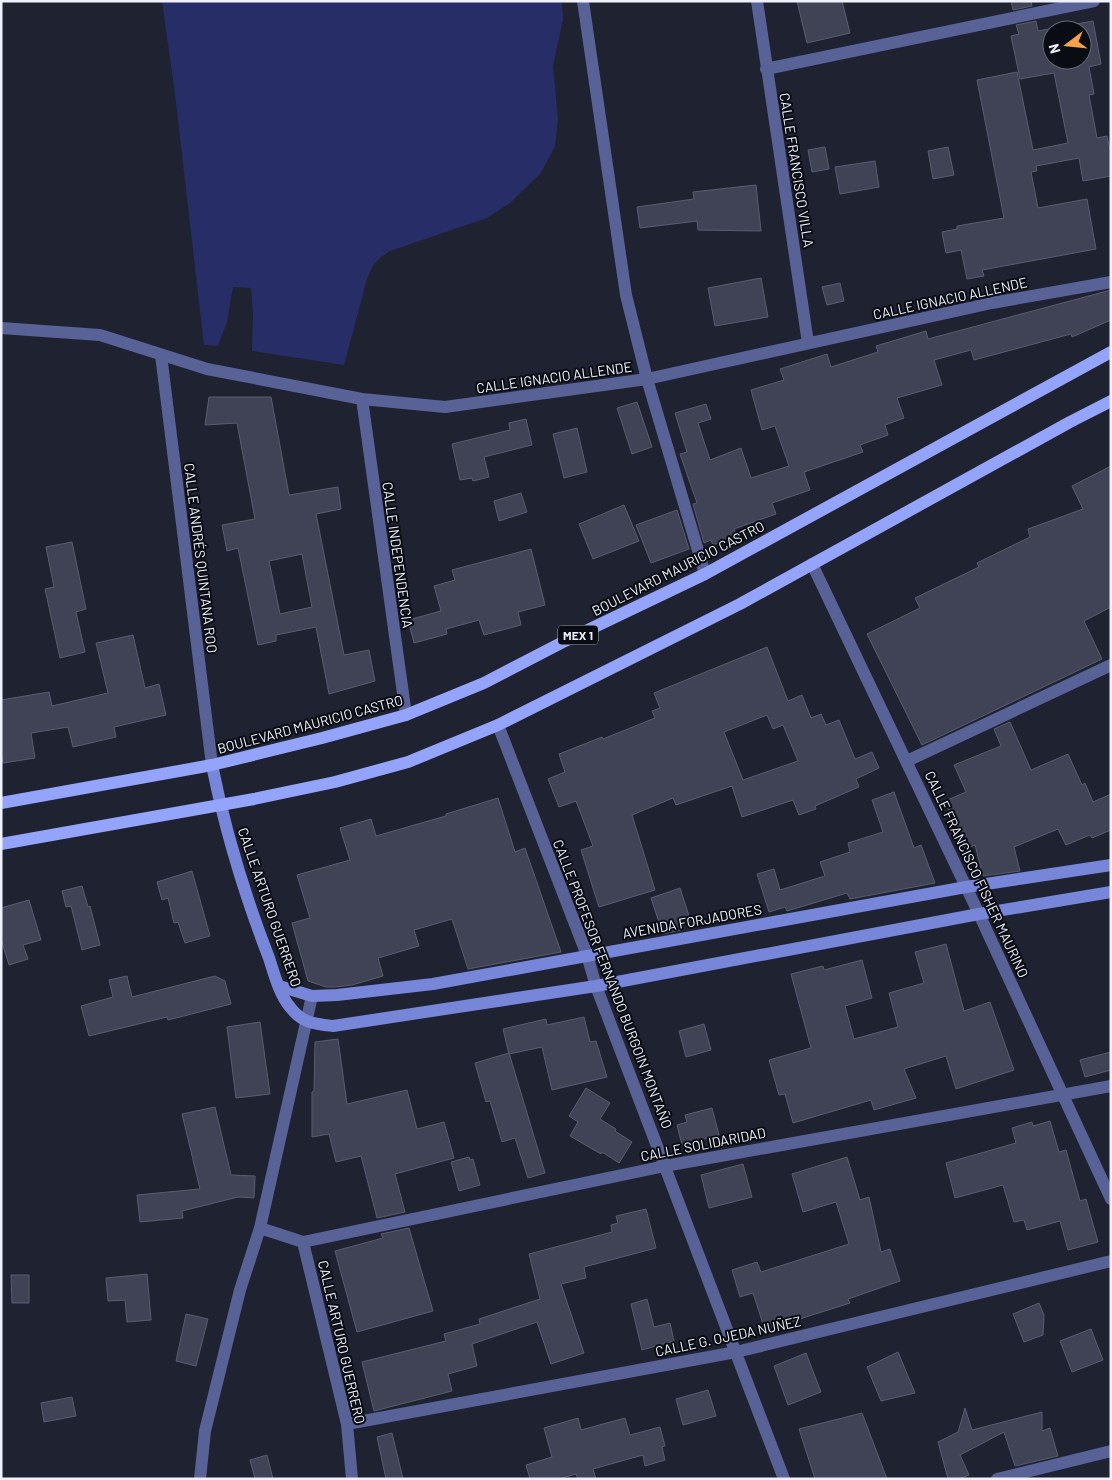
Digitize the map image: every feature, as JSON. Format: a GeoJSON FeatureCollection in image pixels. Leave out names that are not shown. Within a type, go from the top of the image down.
{"type":"FeatureCollection","features":[{"type":"Feature","properties":{"kind":"main road","name":"BOULEVARD MAURICIO CASTRO"},"geometry":{"type":"LineString","coordinates":[[1,803],[212,765],[406,715],[484,683],[705,574],[1111,352]]}},
{"type":"Feature","properties":{"kind":"main road"},"geometry":{"type":"LineString","coordinates":[[1,844],[220,805],[336,782],[408,762],[498,725],[740,604],[1111,401]]}},
{"type":"Feature","properties":{"kind":"main road","name":"CALLE ARTURO GUERRERO"},"geometry":{"type":"LineString","coordinates":[[212,765],[220,805],[248,896],[279,986],[289,1006],[305,1021]]}},
{"type":"Feature","properties":{"kind":"main road","name":"AVENIDA FORJADORES"},"geometry":{"type":"LineString","coordinates":[[279,986],[312,996],[433,984],[966,887],[1111,865]]}},
{"type":"Feature","properties":{"kind":"main road"},"geometry":{"type":"LineString","coordinates":[[305,1021],[333,1026],[596,986],[979,914],[1111,892]]}},
{"type":"Feature","properties":{"kind":"street"},"geometry":{"type":"LineString","coordinates":[[583,1],[626,295],[647,378],[705,574]]}},
{"type":"Feature","properties":{"kind":"street","name":"CALLE FRANCISCO VILLA"},"geometry":{"type":"LineString","coordinates":[[757,1],[808,344]]}},
{"type":"Feature","properties":{"kind":"street"},"geometry":{"type":"LineString","coordinates":[[766,69],[1094,1]]}},
{"type":"Feature","properties":{"kind":"street","name":"CALLE IGNACIO ALLENDE"},"geometry":{"type":"LineString","coordinates":[[1,328],[100,335],[207,368],[362,399],[445,407],[647,378],[992,303],[1111,282]]}},
{"type":"Feature","properties":{"kind":"street","name":"CALLE ANDRÉS QUINTANA ROO"},"geometry":{"type":"LineString","coordinates":[[161,355],[212,765]]}},
{"type":"Feature","properties":{"kind":"street","name":"CALLE INDEPENDENCIA"},"geometry":{"type":"LineString","coordinates":[[362,399],[406,715]]}},
{"type":"Feature","properties":{"kind":"street","name":"CALLE FRANCISCO FISHER MAURINO"},"geometry":{"type":"LineString","coordinates":[[812,564],[907,761],[1111,1199]]}},
{"type":"Feature","properties":{"kind":"street"},"geometry":{"type":"LineString","coordinates":[[907,761],[1111,665]]}},
{"type":"Feature","properties":{"kind":"street","name":"CALLE PROFESOR FERNANDO BURGOIN MONTAÑO"},"geometry":{"type":"LineString","coordinates":[[498,725],[784,1479]]}},
{"type":"Feature","properties":{"kind":"street"},"geometry":{"type":"LineString","coordinates":[[200,1479],[205,1431],[240,1290],[260,1228],[312,996]]}},
{"type":"Feature","properties":{"kind":"street","name":"CALLE SOLIDARIDAD"},"geometry":{"type":"LineString","coordinates":[[303,1242],[666,1166],[1063,1093],[1111,1086]]}},
{"type":"Feature","properties":{"kind":"street"},"geometry":{"type":"LineString","coordinates":[[260,1228],[303,1242]]}},
{"type":"Feature","properties":{"kind":"street","name":"CALLE ARTURO GUERRERO"},"geometry":{"type":"LineString","coordinates":[[303,1242],[348,1424],[352,1479]]}},
{"type":"Feature","properties":{"kind":"street","name":"CALLE G. OJEDA NUÑEZ"},"geometry":{"type":"LineString","coordinates":[[348,1424],[736,1352],[1111,1261]]}},
{"type":"Feature","properties":{"kind":"street"},"geometry":{"type":"LineString","coordinates":[[997,1479],[1111,1451]]}},
{"type":"Feature","properties":{"kind":"shaded area"},"geometry":{"type":"Polygon","coordinates":[[[162,1],[562,1],[563,19],[553,66],[558,119],[555,146],[541,173],[510,203],[487,218],[390,251],[373,265],[367,279],[344,365],[252,351],[253,314],[251,288],[233,287],[227,322],[218,346],[204,345],[175,94],[162,1]]]}},
{"type":"Feature","properties":{"kind":"building"},"geometry":{"type":"Polygon","coordinates":[[[797,1],[842,1],[850,33],[807,43],[797,1]]]}},
{"type":"Feature","properties":{"kind":"building"},"geometry":{"type":"Polygon","coordinates":[[[1011,1],[1031,1],[1032,6],[1013,10],[1011,1]]]}},
{"type":"Feature","properties":{"kind":"building"},"geometry":{"type":"Polygon","coordinates":[[[1036,21],[1038,31],[1042,30],[1042,70],[1090,70],[1094,94],[1089,95],[1097,138],[1107,136],[1111,153],[1111,176],[1083,181],[1079,158],[1036,166],[1037,171],[1031,172],[1038,208],[1087,199],[1096,249],[982,270],[984,276],[967,279],[961,250],[946,253],[942,232],[957,229],[957,226],[1004,218],[977,80],[1017,72],[1033,150],[1068,143],[1054,73],[1020,79],[1011,36],[1019,34],[1016,25],[1036,21]]]}},
{"type":"Feature","properties":{"kind":"building"},"geometry":{"type":"Polygon","coordinates":[[[1092,21],[1093,21],[1101,64],[1092,66],[1092,21]]]}},
{"type":"Feature","properties":{"kind":"building"},"geometry":{"type":"Polygon","coordinates":[[[825,147],[829,169],[812,172],[808,150],[825,147]]]}},
{"type":"Feature","properties":{"kind":"building"},"geometry":{"type":"Polygon","coordinates":[[[948,147],[954,175],[933,179],[928,151],[948,147]]]}},
{"type":"Feature","properties":{"kind":"building"},"geometry":{"type":"Polygon","coordinates":[[[875,161],[879,187],[840,194],[835,167],[875,161]]]}},
{"type":"Feature","properties":{"kind":"building"},"geometry":{"type":"Polygon","coordinates":[[[756,185],[761,231],[698,230],[697,221],[640,228],[637,207],[694,199],[693,192],[756,185]]]}},
{"type":"Feature","properties":{"kind":"building"},"geometry":{"type":"Polygon","coordinates":[[[761,278],[768,317],[715,326],[708,288],[761,278]]]}},
{"type":"Feature","properties":{"kind":"building"},"geometry":{"type":"Polygon","coordinates":[[[840,283],[844,301],[827,305],[822,287],[840,283]]]}},
{"type":"Feature","properties":{"kind":"building"},"geometry":{"type":"Polygon","coordinates":[[[1111,290],[1111,320],[1072,337],[1071,334],[974,360],[971,350],[934,360],[942,385],[897,398],[904,418],[885,425],[888,435],[860,445],[863,452],[804,472],[810,490],[772,503],[776,514],[734,529],[737,536],[713,545],[711,540],[704,543],[693,504],[697,503],[680,454],[687,452],[675,413],[706,404],[711,419],[698,423],[710,460],[741,448],[751,478],[789,466],[775,426],[762,430],[751,390],[784,380],[780,369],[827,354],[831,367],[878,352],[876,346],[926,331],[928,339],[1111,290]]]}},
{"type":"Feature","properties":{"kind":"building"},"geometry":{"type":"Polygon","coordinates":[[[209,397],[271,397],[289,495],[338,487],[341,509],[316,514],[344,655],[369,650],[375,681],[329,694],[316,627],[276,635],[276,641],[258,645],[238,548],[227,551],[222,525],[255,519],[237,423],[205,425],[209,397]],[[302,554],[269,561],[280,614],[312,607],[302,554]]]}},
{"type":"Feature","properties":{"kind":"building"},"geometry":{"type":"Polygon","coordinates":[[[637,402],[652,447],[632,454],[617,408],[637,402]]]}},
{"type":"Feature","properties":{"kind":"building"},"geometry":{"type":"Polygon","coordinates":[[[526,419],[532,445],[484,457],[489,477],[473,481],[472,478],[460,480],[452,444],[510,430],[509,423],[526,419]]]}},
{"type":"Feature","properties":{"kind":"building"},"geometry":{"type":"Polygon","coordinates":[[[577,428],[587,472],[564,478],[553,434],[577,428]]]}},
{"type":"Feature","properties":{"kind":"building"},"geometry":{"type":"Polygon","coordinates":[[[1111,466],[1111,607],[1084,621],[1102,659],[922,745],[867,634],[920,608],[915,598],[979,567],[977,563],[1030,537],[1028,529],[1083,509],[1072,486],[1111,466]]]}},
{"type":"Feature","properties":{"kind":"building"},"geometry":{"type":"Polygon","coordinates":[[[521,493],[527,512],[499,521],[494,501],[521,493]]]}},
{"type":"Feature","properties":{"kind":"building"},"geometry":{"type":"Polygon","coordinates":[[[624,505],[639,541],[593,559],[579,524],[624,505]]]}},
{"type":"Feature","properties":{"kind":"building"},"geometry":{"type":"Polygon","coordinates":[[[677,510],[689,549],[651,563],[636,525],[677,510]]]}},
{"type":"Feature","properties":{"kind":"building"},"geometry":{"type":"Polygon","coordinates":[[[72,542],[86,609],[76,612],[85,652],[60,658],[45,589],[54,587],[46,547],[72,542]]]}},
{"type":"Feature","properties":{"kind":"building"},"geometry":{"type":"Polygon","coordinates":[[[531,549],[545,605],[518,612],[521,625],[484,635],[479,620],[446,629],[447,634],[414,643],[408,620],[441,611],[434,586],[455,580],[452,570],[531,549]]]}},
{"type":"Feature","properties":{"kind":"building"},"geometry":{"type":"Polygon","coordinates":[[[133,635],[145,688],[159,684],[166,715],[114,727],[116,737],[73,747],[68,727],[31,733],[35,758],[3,763],[1,752],[1,700],[49,692],[52,706],[108,693],[96,643],[133,635]]]}},
{"type":"Feature","properties":{"kind":"building"},"geometry":{"type":"Polygon","coordinates":[[[767,647],[788,701],[802,695],[811,718],[821,714],[826,725],[839,720],[855,759],[872,752],[879,768],[856,779],[859,787],[815,806],[816,809],[799,815],[793,800],[742,817],[732,786],[676,805],[673,798],[632,815],[655,890],[599,907],[581,850],[593,846],[576,801],[559,807],[548,779],[565,772],[559,754],[655,718],[652,711],[660,708],[654,693],[767,647]],[[767,715],[724,732],[743,780],[798,761],[783,725],[773,729],[767,715]]]}},
{"type":"Feature","properties":{"kind":"building"},"geometry":{"type":"Polygon","coordinates":[[[1010,722],[1031,770],[1068,754],[1082,785],[1085,783],[1093,802],[1111,794],[1111,830],[1092,838],[1090,835],[1066,845],[1058,829],[1014,847],[1020,871],[983,876],[975,845],[965,849],[945,801],[966,792],[954,765],[1001,746],[994,729],[1010,722]]]}},
{"type":"Feature","properties":{"kind":"building"},"geometry":{"type":"Polygon","coordinates":[[[894,792],[914,848],[921,845],[935,883],[850,899],[847,893],[787,911],[785,907],[769,912],[757,874],[774,869],[780,890],[825,876],[820,862],[850,852],[848,843],[883,832],[872,800],[894,792]]]}},
{"type":"Feature","properties":{"kind":"building"},"geometry":{"type":"Polygon","coordinates":[[[498,798],[515,852],[525,848],[561,952],[468,969],[452,919],[414,930],[419,946],[378,958],[383,976],[352,985],[336,987],[326,987],[308,981],[292,923],[310,918],[297,875],[350,860],[340,828],[371,819],[376,836],[446,816],[446,814],[498,798]]]}},
{"type":"Feature","properties":{"kind":"building"},"geometry":{"type":"Polygon","coordinates":[[[192,871],[210,936],[185,943],[178,922],[174,923],[168,898],[162,900],[157,882],[192,871]]]}},
{"type":"Feature","properties":{"kind":"building"},"geometry":{"type":"Polygon","coordinates":[[[82,886],[88,907],[90,906],[100,945],[82,950],[71,906],[66,907],[62,891],[82,886]]]}},
{"type":"Feature","properties":{"kind":"building"},"geometry":{"type":"Polygon","coordinates":[[[680,888],[691,922],[680,926],[681,930],[663,934],[651,898],[680,888]]]}},
{"type":"Feature","properties":{"kind":"building"},"geometry":{"type":"Polygon","coordinates":[[[29,900],[41,940],[23,945],[28,959],[9,965],[1,939],[1,908],[29,900]]]}},
{"type":"Feature","properties":{"kind":"building"},"geometry":{"type":"Polygon","coordinates":[[[946,944],[964,1011],[990,1002],[1014,1070],[956,1089],[946,1056],[904,1069],[916,1098],[874,1110],[871,1100],[793,1123],[785,1094],[779,1095],[769,1060],[811,1048],[791,974],[823,966],[824,970],[862,960],[872,998],[845,1006],[854,1039],[898,1027],[889,993],[924,983],[915,952],[946,944]]]}},
{"type":"Feature","properties":{"kind":"building"},"geometry":{"type":"Polygon","coordinates":[[[127,976],[132,997],[215,976],[225,981],[231,1004],[168,1020],[167,1017],[89,1036],[81,1006],[113,997],[109,980],[127,976]]]}},
{"type":"Feature","properties":{"kind":"building"},"geometry":{"type":"Polygon","coordinates":[[[584,1017],[590,1042],[596,1041],[607,1077],[552,1090],[542,1047],[509,1054],[503,1029],[546,1019],[547,1025],[584,1017]]]}},
{"type":"Feature","properties":{"kind":"building"},"geometry":{"type":"Polygon","coordinates":[[[260,1022],[270,1094],[236,1098],[227,1027],[260,1022]]]}},
{"type":"Feature","properties":{"kind":"building"},"geometry":{"type":"Polygon","coordinates":[[[704,1024],[711,1050],[686,1057],[679,1031],[704,1024]]]}},
{"type":"Feature","properties":{"kind":"building"},"geometry":{"type":"Polygon","coordinates":[[[338,1039],[347,1104],[407,1090],[417,1129],[444,1122],[454,1158],[395,1174],[405,1212],[377,1218],[361,1156],[336,1162],[329,1134],[312,1137],[315,1042],[338,1039]]]}},
{"type":"Feature","properties":{"kind":"building"},"geometry":{"type":"Polygon","coordinates":[[[1111,1052],[1111,1070],[1085,1077],[1080,1060],[1111,1052]]]}},
{"type":"Feature","properties":{"kind":"building"},"geometry":{"type":"Polygon","coordinates":[[[509,1053],[545,1173],[528,1178],[515,1138],[502,1142],[490,1101],[486,1102],[475,1063],[509,1053]]]}},
{"type":"Feature","properties":{"kind":"building"},"geometry":{"type":"Polygon","coordinates":[[[586,1088],[610,1103],[600,1119],[632,1142],[619,1163],[570,1136],[578,1122],[569,1116],[586,1088]]]}},
{"type":"Feature","properties":{"kind":"building"},"geometry":{"type":"Polygon","coordinates":[[[215,1107],[231,1175],[255,1176],[254,1198],[238,1197],[182,1211],[183,1218],[140,1222],[137,1195],[200,1189],[182,1114],[215,1107]]]}},
{"type":"Feature","properties":{"kind":"building"},"geometry":{"type":"Polygon","coordinates":[[[712,1108],[719,1135],[682,1145],[677,1125],[687,1122],[685,1115],[712,1108]]]}},
{"type":"Feature","properties":{"kind":"building"},"geometry":{"type":"Polygon","coordinates":[[[1050,1121],[1059,1152],[1066,1150],[1080,1201],[1086,1199],[1098,1242],[1068,1250],[1060,1221],[1027,1230],[1024,1220],[1014,1222],[1003,1185],[955,1198],[946,1163],[1016,1143],[1012,1128],[1032,1122],[1033,1126],[1050,1121]]]}},
{"type":"Feature","properties":{"kind":"building"},"geometry":{"type":"Polygon","coordinates":[[[469,1157],[470,1160],[473,1159],[480,1185],[459,1191],[451,1162],[469,1157]]]}},
{"type":"Feature","properties":{"kind":"building"},"geometry":{"type":"Polygon","coordinates":[[[847,1157],[860,1200],[869,1197],[881,1252],[890,1249],[900,1281],[848,1299],[850,1303],[765,1330],[753,1293],[740,1297],[732,1270],[757,1262],[761,1272],[849,1244],[836,1202],[803,1212],[792,1174],[847,1157]]]}},
{"type":"Feature","properties":{"kind":"building"},"geometry":{"type":"Polygon","coordinates":[[[743,1164],[752,1197],[709,1208],[701,1175],[743,1164]]]}},
{"type":"Feature","properties":{"kind":"building"},"geometry":{"type":"Polygon","coordinates":[[[646,1209],[656,1248],[584,1267],[586,1278],[561,1284],[584,1353],[551,1364],[537,1322],[472,1344],[477,1366],[448,1374],[452,1391],[374,1411],[362,1362],[446,1341],[444,1334],[480,1324],[479,1319],[540,1299],[529,1254],[612,1232],[611,1225],[618,1223],[616,1216],[646,1209]]]}},
{"type":"Feature","properties":{"kind":"building"},"geometry":{"type":"Polygon","coordinates":[[[409,1228],[433,1311],[357,1332],[335,1251],[383,1238],[381,1234],[409,1228]]]}},
{"type":"Feature","properties":{"kind":"building"},"geometry":{"type":"Polygon","coordinates":[[[147,1274],[151,1320],[127,1322],[125,1300],[108,1301],[106,1278],[147,1274]]]}},
{"type":"Feature","properties":{"kind":"building"},"geometry":{"type":"Polygon","coordinates":[[[11,1275],[29,1275],[29,1303],[12,1303],[11,1275]]]}},
{"type":"Feature","properties":{"kind":"building"},"geometry":{"type":"Polygon","coordinates":[[[647,1299],[654,1327],[670,1323],[674,1341],[642,1350],[631,1304],[647,1299]]]}},
{"type":"Feature","properties":{"kind":"building"},"geometry":{"type":"Polygon","coordinates":[[[1039,1303],[1044,1315],[1043,1335],[1024,1342],[1013,1314],[1039,1303]]]}},
{"type":"Feature","properties":{"kind":"building"},"geometry":{"type":"Polygon","coordinates":[[[186,1314],[208,1319],[196,1366],[176,1361],[186,1314]]]}},
{"type":"Feature","properties":{"kind":"building"},"geometry":{"type":"Polygon","coordinates":[[[1091,1329],[1103,1360],[1072,1372],[1060,1341],[1091,1329]]]}},
{"type":"Feature","properties":{"kind":"building"},"geometry":{"type":"Polygon","coordinates":[[[898,1352],[915,1393],[881,1401],[867,1367],[898,1352]]]}},
{"type":"Feature","properties":{"kind":"building"},"geometry":{"type":"Polygon","coordinates":[[[806,1353],[821,1392],[788,1405],[774,1366],[806,1353]]]}},
{"type":"Feature","properties":{"kind":"building"},"geometry":{"type":"Polygon","coordinates":[[[708,1390],[716,1416],[683,1425],[676,1399],[708,1390]]]}},
{"type":"Feature","properties":{"kind":"building"},"geometry":{"type":"Polygon","coordinates":[[[72,1397],[76,1416],[44,1422],[41,1403],[72,1397]]]}},
{"type":"Feature","properties":{"kind":"building"},"geometry":{"type":"Polygon","coordinates":[[[965,1408],[972,1430],[1042,1412],[1042,1431],[1050,1428],[1058,1456],[1015,1466],[1004,1432],[960,1455],[969,1475],[959,1479],[948,1479],[938,1442],[958,1432],[965,1408]]]}},
{"type":"Feature","properties":{"kind":"building"},"geometry":{"type":"Polygon","coordinates":[[[862,1413],[887,1479],[815,1479],[799,1429],[862,1413]]]}},
{"type":"Feature","properties":{"kind":"building"},"geometry":{"type":"Polygon","coordinates":[[[578,1418],[581,1430],[625,1418],[630,1435],[660,1427],[665,1446],[662,1447],[665,1460],[645,1466],[643,1455],[593,1469],[596,1479],[578,1479],[576,1474],[559,1479],[530,1479],[526,1465],[552,1457],[544,1428],[578,1418]]]}},
{"type":"Feature","properties":{"kind":"building"},"geometry":{"type":"Polygon","coordinates":[[[392,1433],[403,1479],[386,1479],[377,1437],[392,1433]]]}},
{"type":"Feature","properties":{"kind":"building"},"geometry":{"type":"Polygon","coordinates":[[[267,1455],[273,1479],[255,1479],[250,1460],[267,1455]]]}}]}
